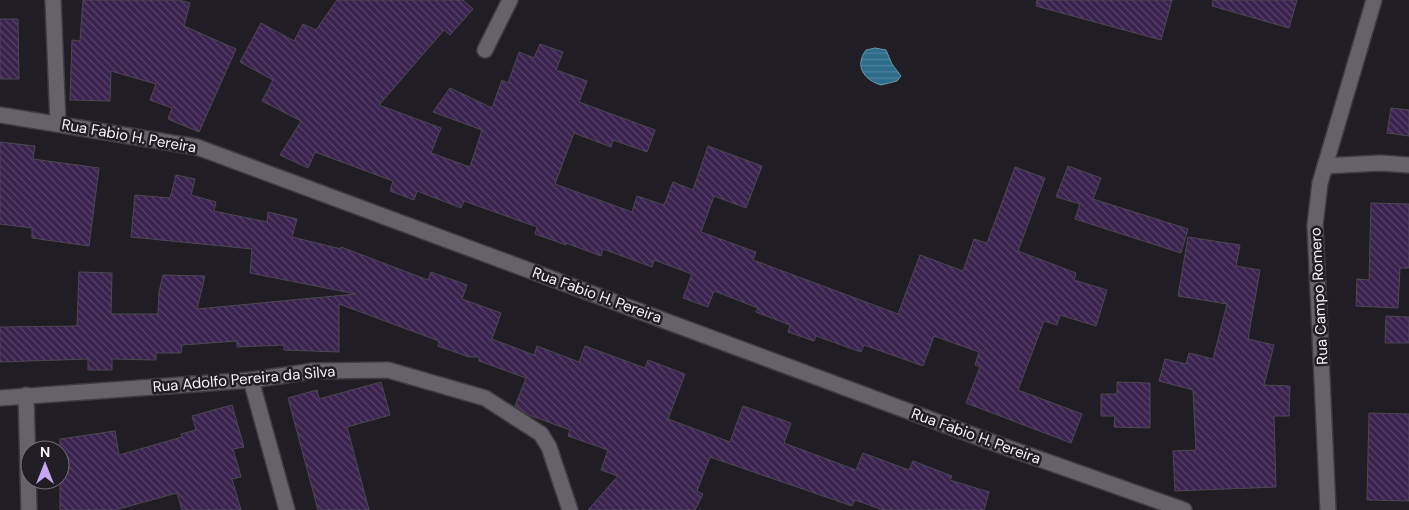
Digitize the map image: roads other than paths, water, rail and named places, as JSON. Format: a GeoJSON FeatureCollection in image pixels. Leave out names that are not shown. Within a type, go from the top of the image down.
{"type":"FeatureCollection","features":[{"type":"Feature","properties":{"kind":"street"},"geometry":{"type":"LineString","coordinates":[[53,0],[58,124]]}},
{"type":"Feature","properties":{"kind":"street"},"geometry":{"type":"LineString","coordinates":[[485,50],[509,0]]}},
{"type":"Feature","properties":{"kind":"street","name":"Rua Campo Romero"},"geometry":{"type":"LineString","coordinates":[[1328,510],[1314,226],[1320,183],[1374,0]]}},
{"type":"Feature","properties":{"kind":"street","name":"Rua Fabio H. Pereira"},"geometry":{"type":"LineString","coordinates":[[0,115],[197,147],[985,440],[1184,510]]}},
{"type":"Feature","properties":{"kind":"street"},"geometry":{"type":"LineString","coordinates":[[1325,166],[1380,163],[1409,165]]}},
{"type":"Feature","properties":{"kind":"street","name":"Rua Adolfo Pereira da Silva"},"geometry":{"type":"LineString","coordinates":[[0,398],[251,380],[313,372],[388,370],[485,398],[541,434],[550,447],[570,510]]}},
{"type":"Feature","properties":{"kind":"street"},"geometry":{"type":"LineString","coordinates":[[251,380],[286,510]]}},
{"type":"Feature","properties":{"kind":"street"},"geometry":{"type":"LineString","coordinates":[[26,395],[29,510]]}},
{"type":"Feature","properties":{"kind":"water"},"geometry":{"type":"Polygon","coordinates":[[[875,48],[886,50],[892,64],[901,76],[897,81],[881,85],[870,80],[863,72],[861,62],[866,50],[875,48]]]}}]}
